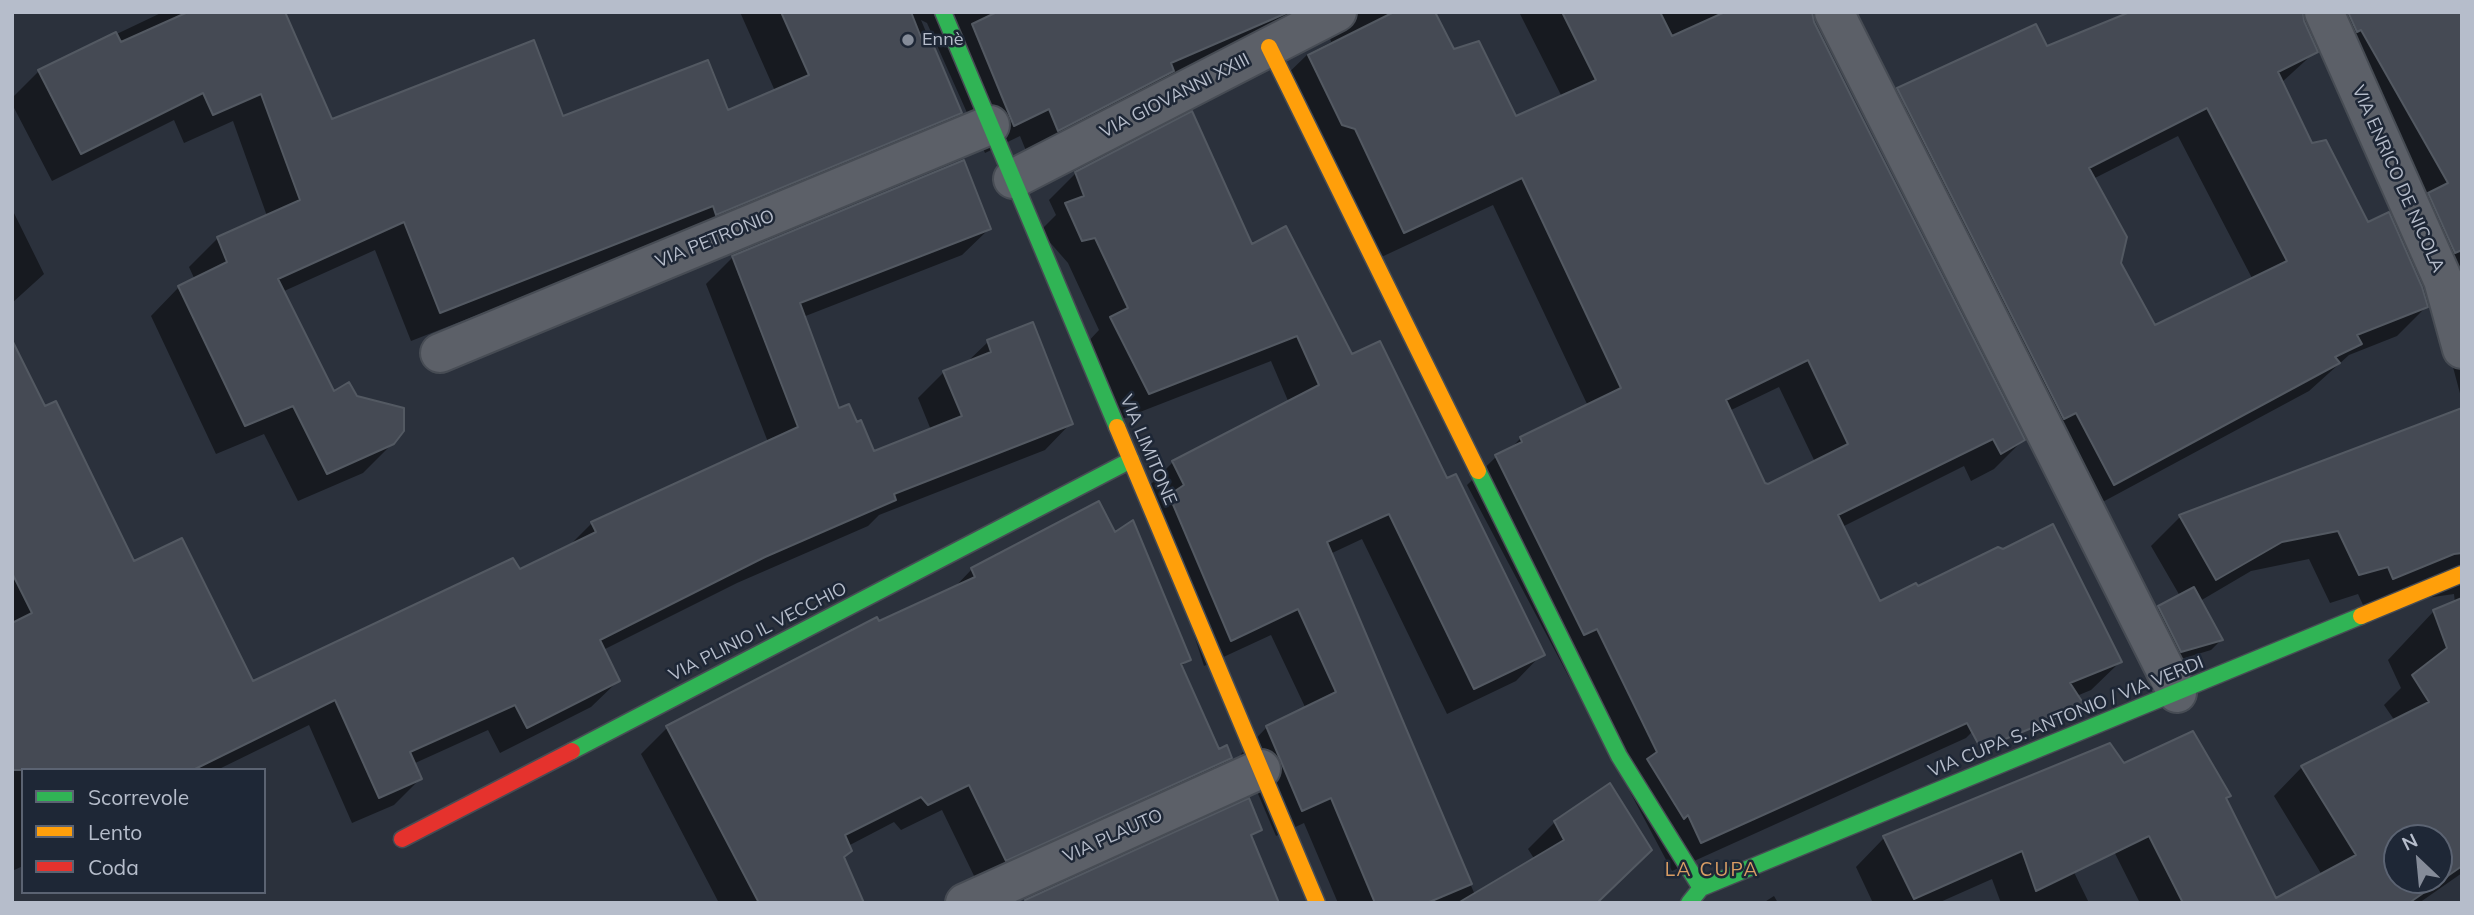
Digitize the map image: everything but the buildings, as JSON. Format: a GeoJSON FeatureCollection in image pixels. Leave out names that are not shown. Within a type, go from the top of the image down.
{"type":"FeatureCollection","features":[{"type":"Feature","properties":{"kind":"street","name":"VIA LIMITONE"},"geometry":{"type":"LineString","coordinates":[[943,12],[1317,903]]}},
{"type":"Feature","properties":{"kind":"street","name":"VIA GIOVANNI XXIII"},"geometry":{"type":"LineString","coordinates":[[1013,179],[1337,12]]}},
{"type":"Feature","properties":{"kind":"street"},"geometry":{"type":"LineString","coordinates":[[1834,12],[2177,693]]}},
{"type":"Feature","properties":{"kind":"street","name":"VIA ENRICO DE NICOLA"},"geometry":{"type":"LineString","coordinates":[[2324,12],[2443,280],[2462,349]]}},
{"type":"Feature","properties":{"kind":"street"},"geometry":{"type":"LineString","coordinates":[[1269,47],[1619,756],[1701,888]]}},
{"type":"Feature","properties":{"kind":"street","name":"VIA PETRONIO"},"geometry":{"type":"LineString","coordinates":[[440,353],[990,125]]}},
{"type":"Feature","properties":{"kind":"street","name":"VIA PLINIO IL VECCHIO"},"geometry":{"type":"LineString","coordinates":[[402,839],[1131,460]]}},
{"type":"Feature","properties":{"kind":"street","name":"VIA CUPA S. ANTONIO / VIA VERDI"},"geometry":{"type":"LineString","coordinates":[[1689,903],[1701,888],[2462,574]]}},
{"type":"Feature","properties":{"kind":"street","name":"VIA PLAUTO"},"geometry":{"type":"LineString","coordinates":[[965,903],[1261,769]]}},
{"type":"Feature","properties":{"kind":"traffic: fast"},"geometry":{"type":"LineString","coordinates":[[943,12],[1117,427]]}},
{"type":"Feature","properties":{"kind":"traffic: fast"},"geometry":{"type":"LineString","coordinates":[[572,751],[1131,460]]}},
{"type":"Feature","properties":{"kind":"traffic: fast"},"geometry":{"type":"LineString","coordinates":[[1478,471],[1619,756],[1701,888]]}},
{"type":"Feature","properties":{"kind":"traffic: fast"},"geometry":{"type":"LineString","coordinates":[[1689,903],[1701,888],[2361,616]]}},
{"type":"Feature","properties":{"kind":"traffic: slow"},"geometry":{"type":"LineString","coordinates":[[1269,47],[1478,471]]}},
{"type":"Feature","properties":{"kind":"traffic: slow"},"geometry":{"type":"LineString","coordinates":[[1117,427],[1317,903]]}},
{"type":"Feature","properties":{"kind":"traffic: slow"},"geometry":{"type":"LineString","coordinates":[[2361,616],[2462,574]]}},
{"type":"Feature","properties":{"kind":"traffic: jam"},"geometry":{"type":"LineString","coordinates":[[402,839],[572,751]]}},
{"type":"Feature","properties":{"kind":"place","name":"Ennè"},"geometry":{"type":"Point","coordinates":[908,40]}},
{"type":"Feature","properties":{"kind":"district","name":"LA CUPA"},"geometry":{"type":"Point","coordinates":[1712,870]}}]}
